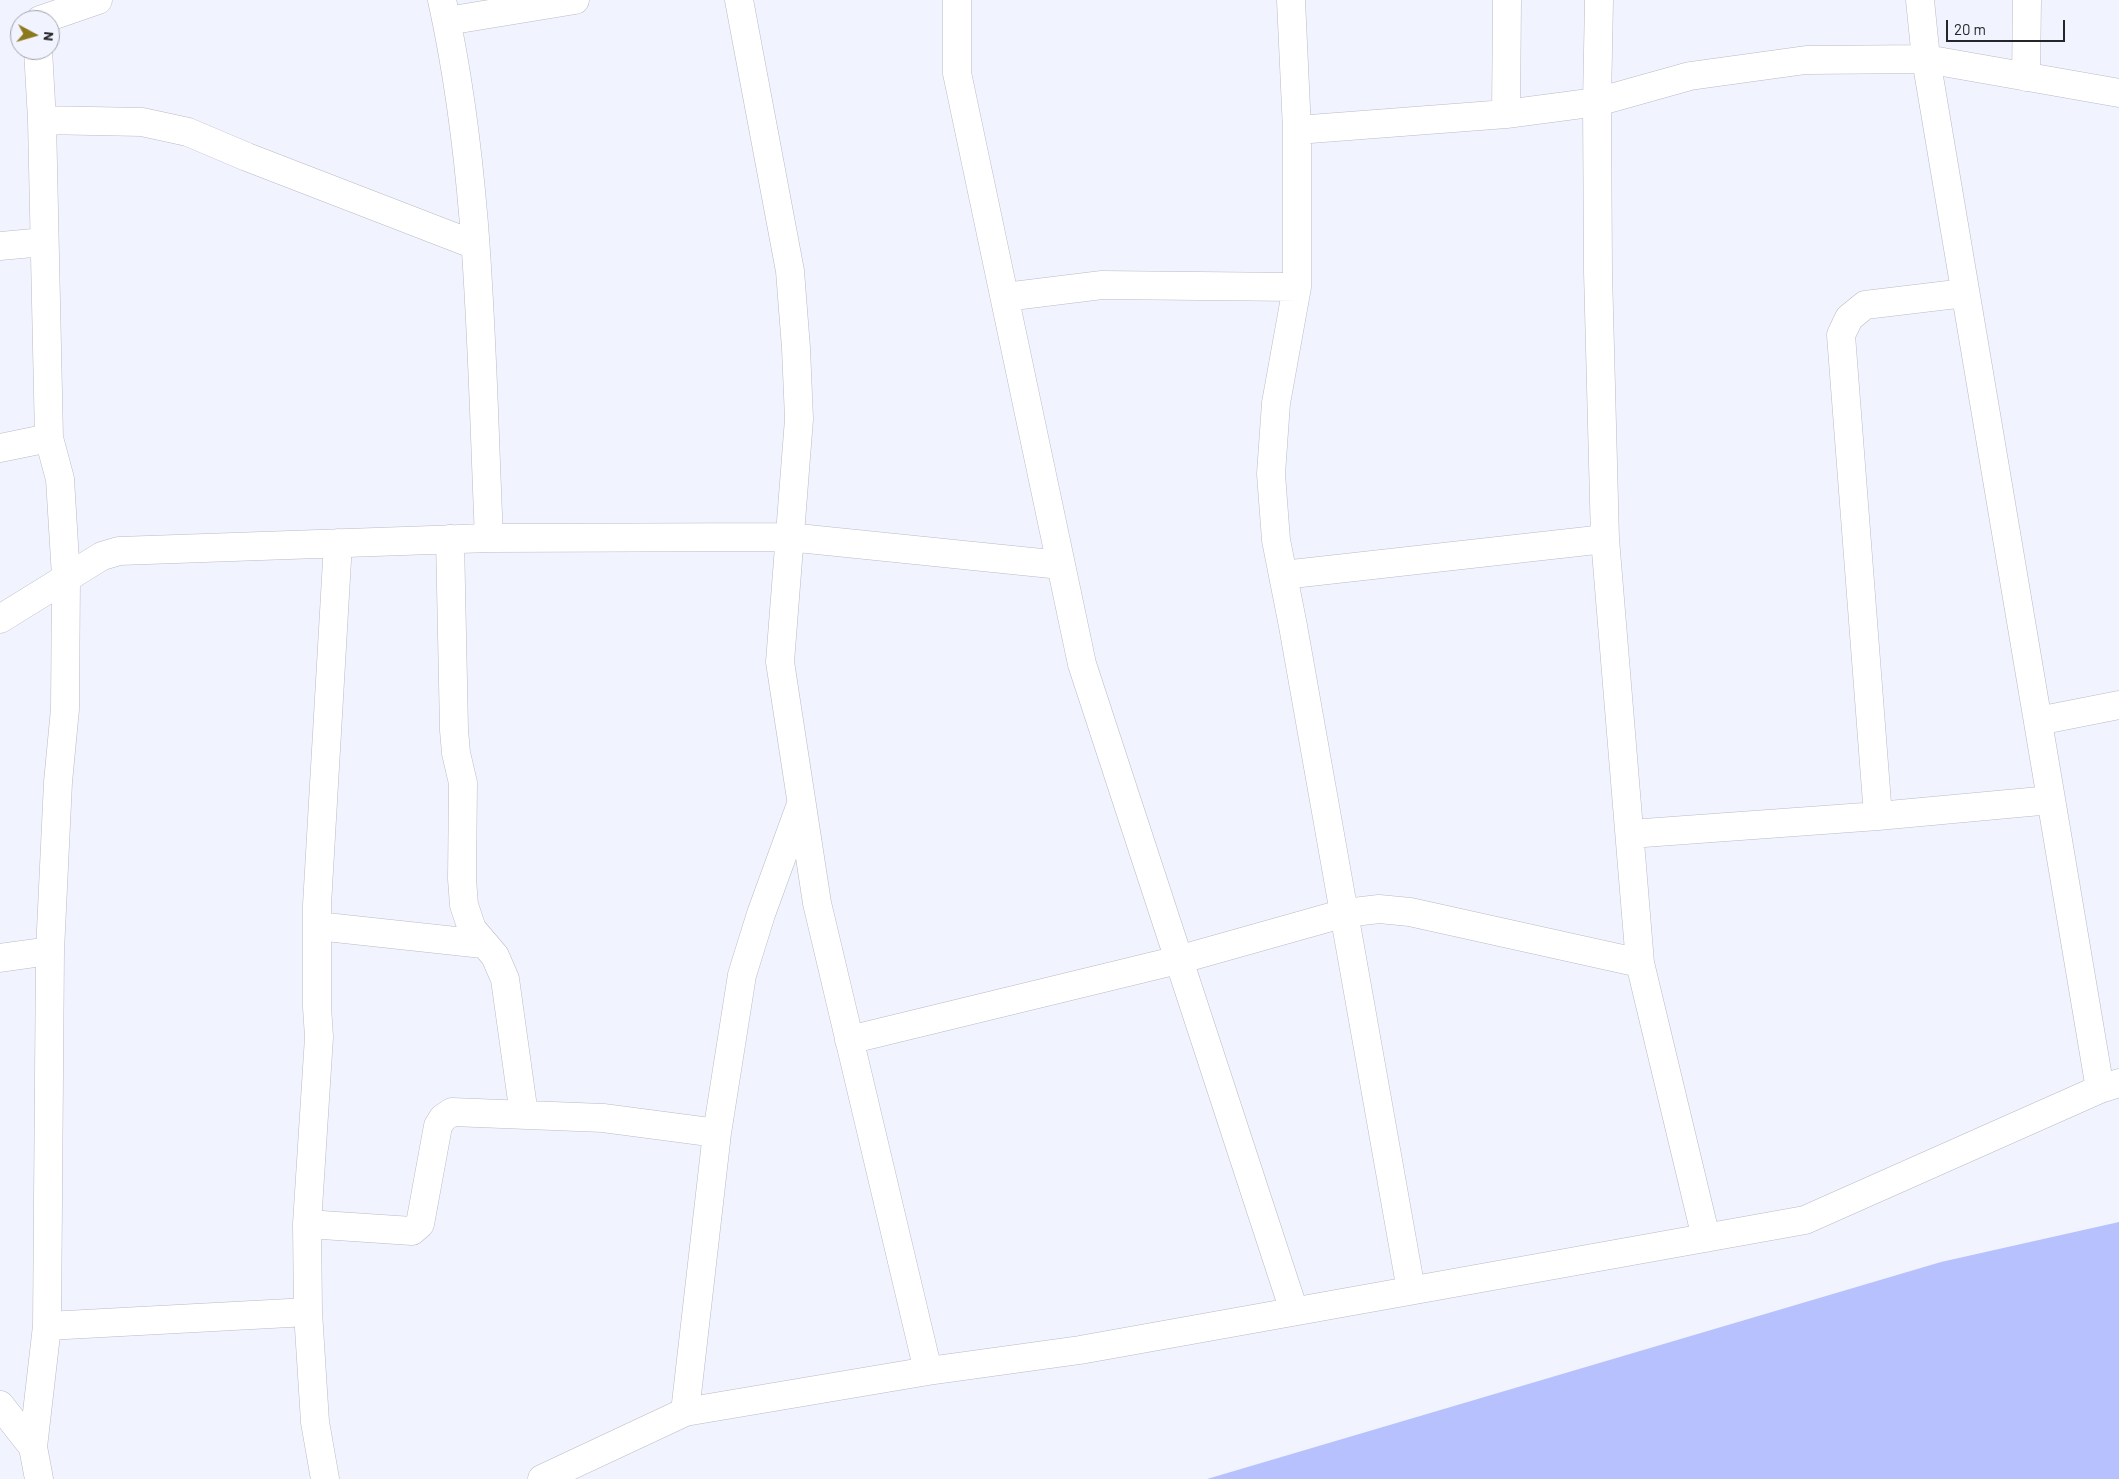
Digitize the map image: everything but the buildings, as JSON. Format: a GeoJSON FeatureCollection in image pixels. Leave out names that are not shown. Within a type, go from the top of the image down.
{"type":"FeatureCollection","features":[{"type":"Feature","properties":{"kind":"street"},"geometry":{"type":"LineString","coordinates":[[60,13],[98,0]]}},
{"type":"Feature","properties":{"kind":"street"},"geometry":{"type":"LineString","coordinates":[[489,538],[475,245],[465,128],[444,10],[576,0]]}},
{"type":"Feature","properties":{"kind":"street"},"geometry":{"type":"LineString","coordinates":[[739,0],[790,271],[796,348],[799,419],[788,537],[780,662],[800,806],[817,904],[928,1371]]}},
{"type":"Feature","properties":{"kind":"street"},"geometry":{"type":"LineString","coordinates":[[957,0],[958,73],[1082,664],[1294,1311]]}},
{"type":"Feature","properties":{"kind":"street"},"geometry":{"type":"LineString","coordinates":[[1291,0],[1297,130],[1297,287],[1276,402],[1271,474],[1276,540],[1412,1290]]}},
{"type":"Feature","properties":{"kind":"street"},"geometry":{"type":"LineString","coordinates":[[1506,114],[1507,0]]}},
{"type":"Feature","properties":{"kind":"street"},"geometry":{"type":"LineString","coordinates":[[1599,0],[1596,102],[1598,272],[1605,539],[1640,963],[1706,1238]]}},
{"type":"Feature","properties":{"kind":"street"},"geometry":{"type":"LineString","coordinates":[[542,1479],[685,1412],[928,1371],[1080,1350],[1805,1220],[2109,1086],[2051,800],[1926,59],[1920,0]]}},
{"type":"Feature","properties":{"kind":"street"},"geometry":{"type":"LineString","coordinates":[[2026,77],[2027,0]]}},
{"type":"Feature","properties":{"kind":"street"},"geometry":{"type":"LineString","coordinates":[[1297,130],[1506,114],[1596,102],[1690,76],[1806,60],[1926,59],[2119,93]]}},
{"type":"Feature","properties":{"kind":"street"},"geometry":{"type":"LineString","coordinates":[[38,1479],[33,1447],[47,1326],[50,951],[58,782],[65,709],[66,577],[60,479],[49,438],[42,120],[39,60]]}},
{"type":"Feature","properties":{"kind":"street"},"geometry":{"type":"LineString","coordinates":[[42,120],[142,122],[188,132],[475,245]]}},
{"type":"Feature","properties":{"kind":"street"},"geometry":{"type":"LineString","coordinates":[[0,246],[44,242]]}},
{"type":"Feature","properties":{"kind":"street"},"geometry":{"type":"LineString","coordinates":[[1005,297],[1102,285],[1297,287]]}},
{"type":"Feature","properties":{"kind":"street"},"geometry":{"type":"LineString","coordinates":[[1878,816],[1842,335],[1849,318],[1865,305],[1965,293]]}},
{"type":"Feature","properties":{"kind":"street"},"geometry":{"type":"LineString","coordinates":[[0,448],[49,438]]}},
{"type":"Feature","properties":{"kind":"street"},"geometry":{"type":"LineString","coordinates":[[0,619],[102,556],[119,551],[489,538],[788,537],[1061,565]]}},
{"type":"Feature","properties":{"kind":"street"},"geometry":{"type":"LineString","coordinates":[[450,539],[454,730],[456,754],[463,783],[462,879],[464,905],[472,929],[495,956],[505,979],[524,1115]]}},
{"type":"Feature","properties":{"kind":"street"},"geometry":{"type":"LineString","coordinates":[[1283,575],[1605,539]]}},
{"type":"Feature","properties":{"kind":"street"},"geometry":{"type":"LineString","coordinates":[[324,1479],[315,1422],[308,1312],[307,1224],[319,1037],[317,926],[338,543]]}},
{"type":"Feature","properties":{"kind":"street"},"geometry":{"type":"LineString","coordinates":[[2038,721],[2119,705]]}},
{"type":"Feature","properties":{"kind":"street"},"geometry":{"type":"LineString","coordinates":[[1630,834],[1878,816],[2051,800]]}},
{"type":"Feature","properties":{"kind":"street"},"geometry":{"type":"LineString","coordinates":[[685,1412],[717,1133],[742,975],[760,914],[800,806]]}},
{"type":"Feature","properties":{"kind":"street"},"geometry":{"type":"LineString","coordinates":[[849,1040],[1178,960],[1344,913],[1379,909],[1410,912],[1640,963]]}},
{"type":"Feature","properties":{"kind":"street"},"geometry":{"type":"LineString","coordinates":[[317,926],[483,944]]}},
{"type":"Feature","properties":{"kind":"street"},"geometry":{"type":"LineString","coordinates":[[0,958],[50,951]]}},
{"type":"Feature","properties":{"kind":"street"},"geometry":{"type":"LineString","coordinates":[[307,1224],[412,1231],[420,1224],[438,1126],[443,1118],[452,1112],[603,1118],[717,1133]]}},
{"type":"Feature","properties":{"kind":"street"},"geometry":{"type":"LineString","coordinates":[[47,1326],[308,1312]]}},
{"type":"Feature","properties":{"kind":"street"},"geometry":{"type":"LineString","coordinates":[[0,1406],[33,1447]]}},
{"type":"Feature","properties":{"kind":"shaded area"},"geometry":{"type":"Polygon","coordinates":[[[2119,1222],[2119,1479],[1207,1479],[1941,1262],[2119,1222]]]}}]}
